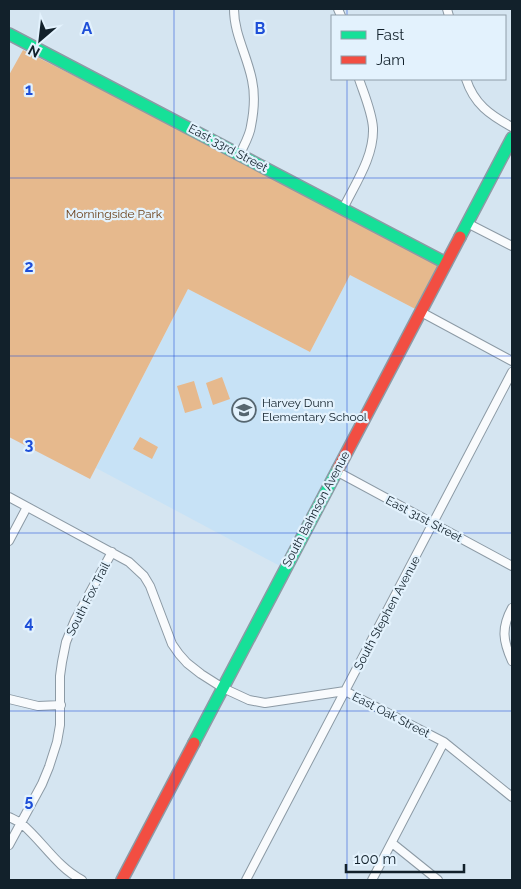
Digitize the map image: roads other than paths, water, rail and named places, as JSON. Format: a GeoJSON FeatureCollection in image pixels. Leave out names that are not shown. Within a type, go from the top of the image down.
{"type":"FeatureCollection","features":[{"type":"Feature","properties":{"kind":"street"},"geometry":{"type":"LineString","coordinates":[[234,9],[236,31],[252,79],[254,98],[251,127],[240,154]]}},
{"type":"Feature","properties":{"kind":"street","name":"East 33rd Street"},"geometry":{"type":"LineString","coordinates":[[9,34],[446,263]]}},
{"type":"Feature","properties":{"kind":"street"},"geometry":{"type":"LineString","coordinates":[[343,209],[365,166],[372,143],[373,128],[360,80]]}},
{"type":"Feature","properties":{"kind":"street"},"geometry":{"type":"LineString","coordinates":[[466,80],[469,88],[483,107],[512,127]]}},
{"type":"Feature","properties":{"kind":"street","name":"South Bahnson Avenue"},"geometry":{"type":"LineString","coordinates":[[122,880],[512,138]]}},
{"type":"Feature","properties":{"kind":"street"},"geometry":{"type":"LineString","coordinates":[[467,223],[512,246]]}},
{"type":"Feature","properties":{"kind":"street"},"geometry":{"type":"LineString","coordinates":[[421,312],[512,361]]}},
{"type":"Feature","properties":{"kind":"street","name":"South Stephen Avenue"},"geometry":{"type":"LineString","coordinates":[[246,880],[512,372]]}},
{"type":"Feature","properties":{"kind":"street","name":"East 31st Street"},"geometry":{"type":"LineString","coordinates":[[336,472],[512,566]]}},
{"type":"Feature","properties":{"kind":"street","name":"East Oak Street"},"geometry":{"type":"LineString","coordinates":[[9,497],[129,562],[144,576],[154,595],[172,644],[179,654],[201,674],[223,688],[249,700],[265,703],[345,691],[444,742],[512,797]]}},
{"type":"Feature","properties":{"kind":"street"},"geometry":{"type":"LineString","coordinates":[[9,541],[27,506]]}},
{"type":"Feature","properties":{"kind":"street","name":"South Fox Trail"},"geometry":{"type":"LineString","coordinates":[[9,845],[42,784],[49,767],[60,725],[60,676],[66,642],[75,620],[112,552]]}},
{"type":"Feature","properties":{"kind":"street"},"geometry":{"type":"LineString","coordinates":[[512,608],[504,633],[506,647],[512,661]]}},
{"type":"Feature","properties":{"kind":"street"},"geometry":{"type":"LineString","coordinates":[[9,699],[38,706],[61,704]]}},
{"type":"Feature","properties":{"kind":"street"},"geometry":{"type":"LineString","coordinates":[[372,880],[444,742]]}},
{"type":"Feature","properties":{"kind":"street"},"geometry":{"type":"LineString","coordinates":[[9,817],[21,823],[62,866],[72,875],[82,880]]}},
{"type":"Feature","properties":{"kind":"street"},"geometry":{"type":"LineString","coordinates":[[392,843],[438,880]]}},
{"type":"Feature","properties":{"kind":"place","name":"Harvey Dunn Elementary School"},"geometry":{"type":"Point","coordinates":[244,410]}},
{"type":"Feature","properties":{"kind":"park label","name":"Morningside Park"},"geometry":{"type":"Point","coordinates":[114,214]}}]}
